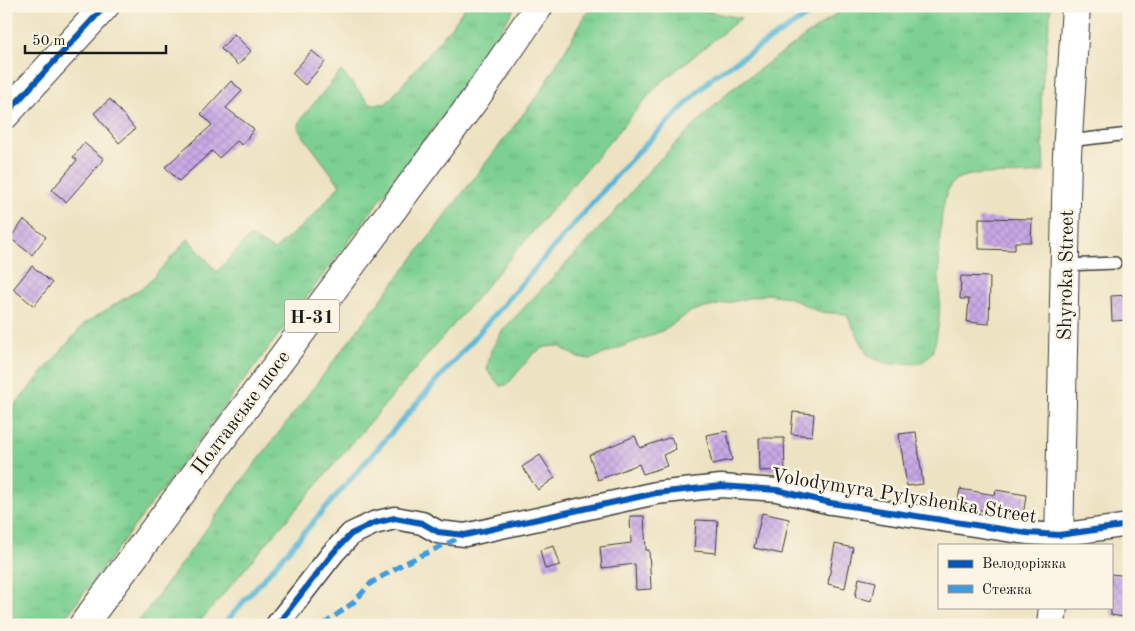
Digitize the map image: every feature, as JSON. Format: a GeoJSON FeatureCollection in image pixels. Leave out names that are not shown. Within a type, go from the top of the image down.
{"type":"FeatureCollection","features":[{"type":"Feature","properties":{"kind":"main road"},"geometry":{"type":"LineString","coordinates":[[6,114],[104,6]]}},
{"type":"Feature","properties":{"kind":"main road","name":"Полтавське шосе"},"geometry":{"type":"LineString","coordinates":[[83,625],[475,99],[539,6]]}},
{"type":"Feature","properties":{"kind":"main road","name":"Shyroka Street"},"geometry":{"type":"LineString","coordinates":[[1059,540],[1068,141],[1076,6]]}},
{"type":"Feature","properties":{"kind":"main road"},"geometry":{"type":"LineString","coordinates":[[1051,625],[1053,608]]}},
{"type":"Feature","properties":{"kind":"street","name":"Volodymyra Pylyshenka Street"},"geometry":{"type":"LineString","coordinates":[[277,625],[333,553],[351,534],[374,523],[395,518],[422,523],[438,532],[465,535],[656,493],[721,486],[777,490],[831,503],[1027,533],[1059,540],[1129,525]]}},
{"type":"Feature","properties":{"kind":"lane"},"geometry":{"type":"LineString","coordinates":[[1068,141],[1129,134]]}},
{"type":"Feature","properties":{"kind":"lane"},"geometry":{"type":"LineString","coordinates":[[1065,265],[1115,263]]}},
{"type":"Feature","properties":{"kind":"green space"},"geometry":{"type":"Polygon","coordinates":[[[466,6],[516,6],[458,96],[60,625],[6,625],[6,421],[15,405],[84,324],[146,285],[188,239],[217,272],[250,236],[274,250],[311,218],[340,185],[298,129],[301,119],[341,71],[370,104],[386,104],[452,26],[466,6]]]}},
{"type":"Feature","properties":{"kind":"green space"},"geometry":{"type":"Polygon","coordinates":[[[591,6],[679,6],[741,18],[658,85],[197,625],[136,625],[238,486],[541,91],[591,6]]]}},
{"type":"Feature","properties":{"kind":"green space"},"geometry":{"type":"Polygon","coordinates":[[[847,6],[1051,6],[1041,96],[1044,171],[1022,175],[976,174],[957,179],[949,188],[941,222],[939,323],[935,344],[929,356],[921,363],[888,364],[869,357],[846,314],[819,312],[788,297],[767,294],[692,311],[662,331],[591,359],[578,358],[559,346],[545,347],[533,354],[507,385],[500,386],[487,370],[491,350],[502,331],[613,214],[652,167],[728,92],[847,6]]]}},
{"type":"Feature","properties":{"kind":"building"},"geometry":{"type":"Polygon","coordinates":[[[234,34],[251,51],[238,65],[221,49],[234,34]]]}},
{"type":"Feature","properties":{"kind":"building"},"geometry":{"type":"Polygon","coordinates":[[[312,51],[325,62],[305,85],[292,73],[312,51]]]}},
{"type":"Feature","properties":{"kind":"building"},"geometry":{"type":"Polygon","coordinates":[[[231,81],[242,91],[226,108],[254,129],[242,145],[237,141],[219,158],[212,151],[179,181],[165,167],[212,125],[201,114],[231,81]]]}},
{"type":"Feature","properties":{"kind":"building"},"geometry":{"type":"Polygon","coordinates":[[[110,99],[135,129],[119,143],[94,113],[110,99]]]}},
{"type":"Feature","properties":{"kind":"building"},"geometry":{"type":"Polygon","coordinates":[[[84,143],[104,159],[66,202],[52,190],[77,160],[73,157],[84,143]]]}},
{"type":"Feature","properties":{"kind":"building"},"geometry":{"type":"Polygon","coordinates":[[[979,218],[1032,219],[1031,242],[1015,242],[1015,250],[979,249],[979,218]]]}},
{"type":"Feature","properties":{"kind":"building"},"geometry":{"type":"Polygon","coordinates":[[[24,220],[46,237],[32,255],[10,238],[24,220]]]}},
{"type":"Feature","properties":{"kind":"building"},"geometry":{"type":"Polygon","coordinates":[[[32,266],[52,283],[34,306],[13,289],[32,266]]]}},
{"type":"Feature","properties":{"kind":"building"},"geometry":{"type":"Polygon","coordinates":[[[961,276],[990,277],[989,324],[967,322],[969,299],[960,299],[961,276]]]}},
{"type":"Feature","properties":{"kind":"building"},"geometry":{"type":"Polygon","coordinates":[[[1129,295],[1129,320],[1112,321],[1111,296],[1129,295]]]}},
{"type":"Feature","properties":{"kind":"building"},"geometry":{"type":"Polygon","coordinates":[[[793,412],[814,414],[812,436],[791,434],[793,412]]]}},
{"type":"Feature","properties":{"kind":"building"},"geometry":{"type":"Polygon","coordinates":[[[727,431],[732,460],[712,464],[706,435],[727,431]]]}},
{"type":"Feature","properties":{"kind":"building"},"geometry":{"type":"Polygon","coordinates":[[[916,432],[923,484],[907,486],[899,434],[916,432]]]}},
{"type":"Feature","properties":{"kind":"building"},"geometry":{"type":"Polygon","coordinates":[[[635,436],[640,448],[671,437],[676,449],[663,455],[667,466],[643,474],[639,464],[598,480],[589,455],[635,436]]]}},
{"type":"Feature","properties":{"kind":"building"},"geometry":{"type":"Polygon","coordinates":[[[759,438],[784,438],[785,470],[760,471],[759,438]]]}},
{"type":"Feature","properties":{"kind":"building"},"geometry":{"type":"Polygon","coordinates":[[[540,455],[555,478],[538,490],[522,467],[540,455]]]}},
{"type":"Feature","properties":{"kind":"building"},"geometry":{"type":"Polygon","coordinates":[[[960,489],[995,495],[996,490],[1026,495],[1023,517],[957,506],[960,489]]]}},
{"type":"Feature","properties":{"kind":"building"},"geometry":{"type":"Polygon","coordinates":[[[762,513],[789,519],[782,554],[754,548],[762,513]]]}},
{"type":"Feature","properties":{"kind":"building"},"geometry":{"type":"Polygon","coordinates":[[[630,516],[644,516],[646,550],[649,550],[651,589],[636,590],[635,564],[602,568],[600,547],[631,543],[630,516]]]}},
{"type":"Feature","properties":{"kind":"building"},"geometry":{"type":"Polygon","coordinates":[[[696,520],[718,521],[716,553],[694,551],[696,520]]]}},
{"type":"Feature","properties":{"kind":"building"},"geometry":{"type":"Polygon","coordinates":[[[835,544],[853,548],[845,588],[828,584],[835,544]]]}},
{"type":"Feature","properties":{"kind":"building"},"geometry":{"type":"Polygon","coordinates":[[[554,546],[560,565],[545,569],[540,550],[554,546]]]}},
{"type":"Feature","properties":{"kind":"building"},"geometry":{"type":"Polygon","coordinates":[[[1112,574],[1129,576],[1129,618],[1111,615],[1112,574]]]}},
{"type":"Feature","properties":{"kind":"building"},"geometry":{"type":"Polygon","coordinates":[[[859,578],[876,582],[872,601],[855,597],[859,578]]]}},
{"type":"Feature","properties":{"kind":"waterway"},"geometry":{"type":"LineString","coordinates":[[223,625],[631,159],[715,75],[822,6]]}},
{"type":"Feature","properties":{"kind":"marked path"},"geometry":{"type":"LineString","coordinates":[[323,625],[354,602],[371,583],[403,564],[463,536]]}},
{"type":"Feature","properties":{"kind":"cycle path"},"geometry":{"type":"LineString","coordinates":[[6,114],[105,6]]}},
{"type":"Feature","properties":{"kind":"cycle path"},"geometry":{"type":"LineString","coordinates":[[277,625],[333,553],[351,534],[374,523],[395,518],[422,523],[438,532],[465,535],[656,493],[721,486],[777,490],[831,503],[1027,533],[1059,535],[1129,525]]}}]}
